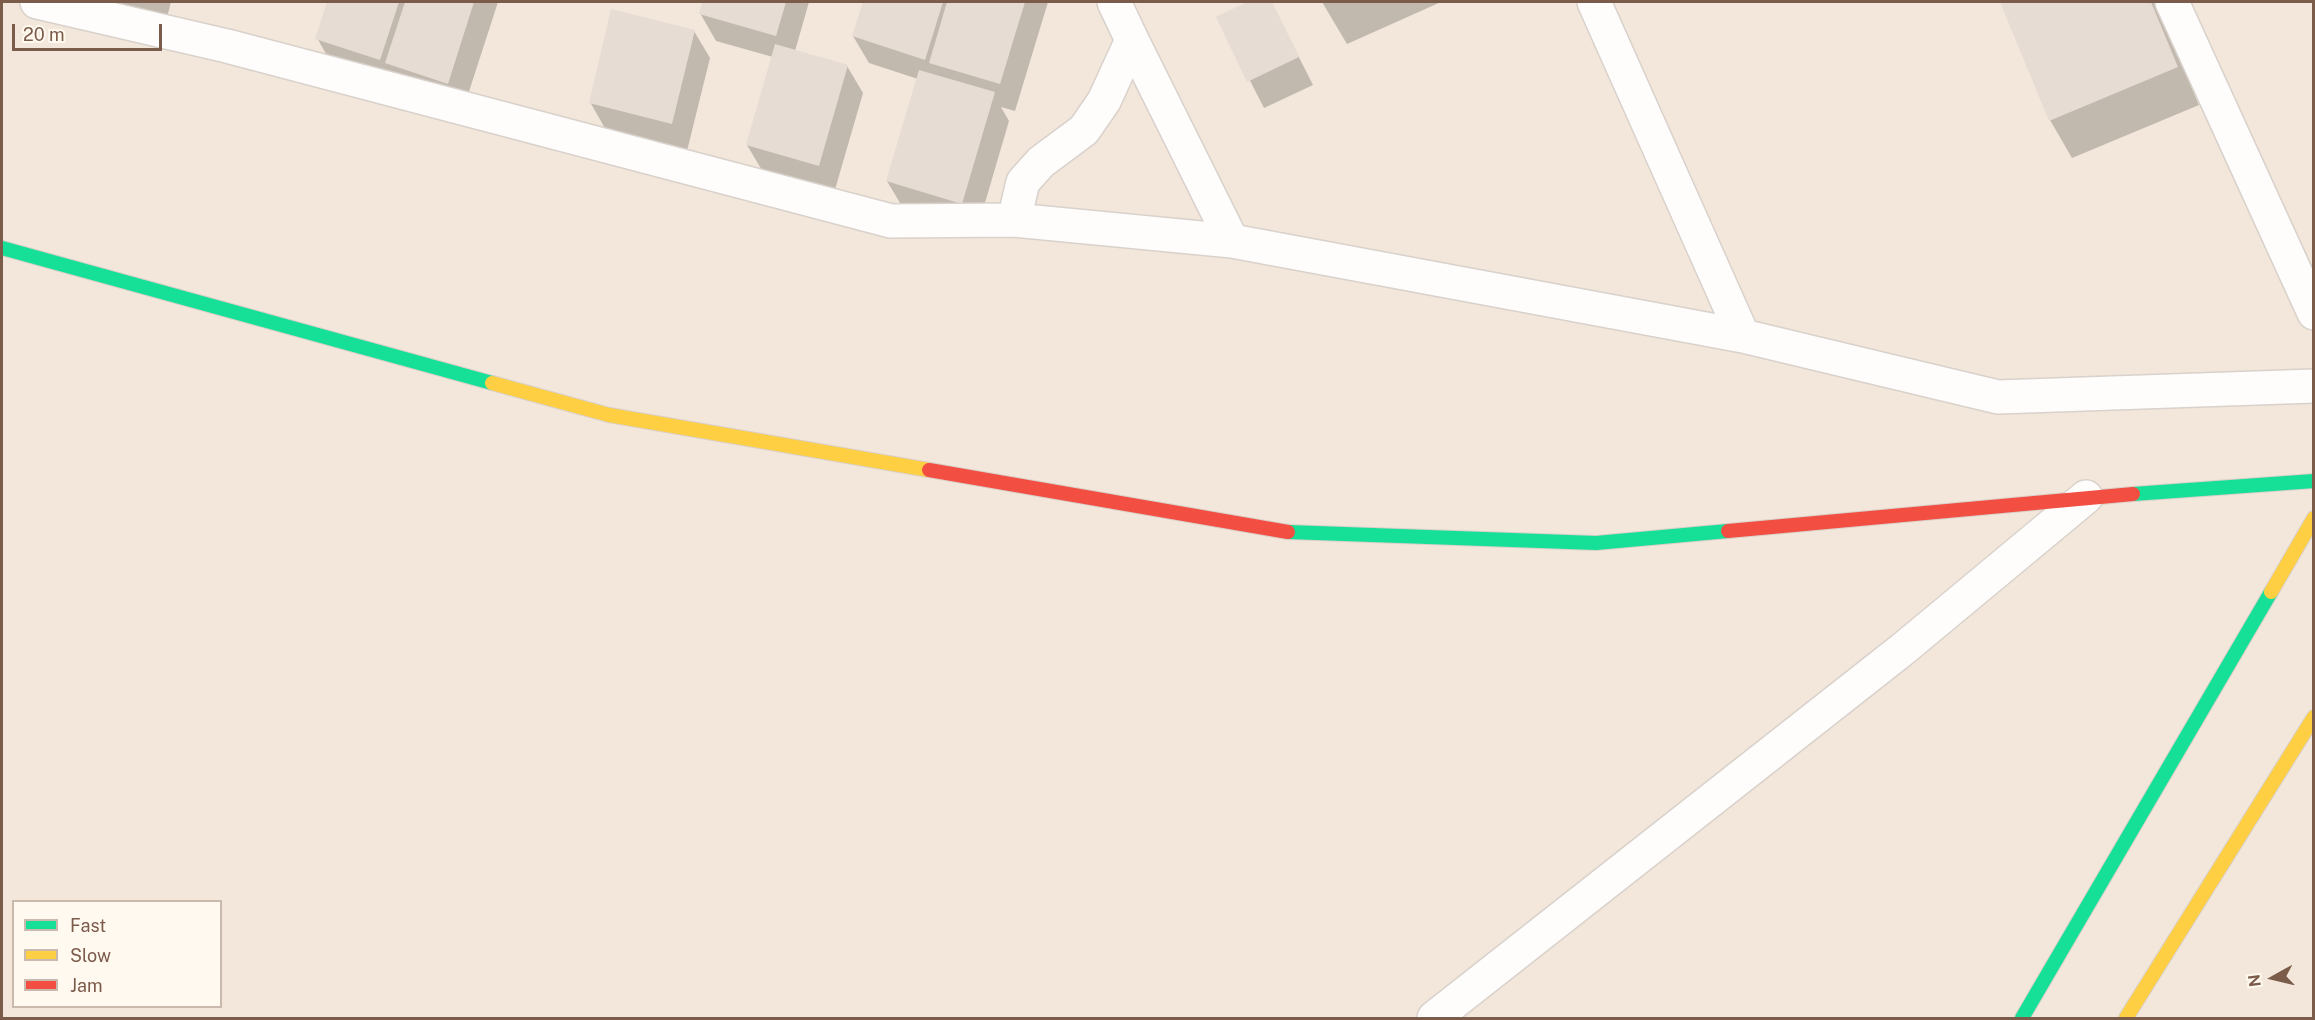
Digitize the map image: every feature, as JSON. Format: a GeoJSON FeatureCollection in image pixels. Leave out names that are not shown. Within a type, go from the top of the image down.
{"type":"FeatureCollection","features":[{"type":"Feature","properties":{"kind":"street"},"geometry":{"type":"LineString","coordinates":[[37,2],[227,46],[891,221],[1014,220],[1232,241],[1743,336],[1998,397],[2313,386]]}},
{"type":"Feature","properties":{"kind":"street"},"geometry":{"type":"LineString","coordinates":[[1114,2],[1232,241]]}},
{"type":"Feature","properties":{"kind":"street"},"geometry":{"type":"LineString","coordinates":[[1594,2],[1743,336]]}},
{"type":"Feature","properties":{"kind":"street"},"geometry":{"type":"LineString","coordinates":[[2172,2],[2313,313]]}},
{"type":"Feature","properties":{"kind":"street"},"geometry":{"type":"LineString","coordinates":[[1014,220],[1023,182],[1041,162],[1084,130],[1104,101],[1132,40]]}},
{"type":"Feature","properties":{"kind":"street"},"geometry":{"type":"LineString","coordinates":[[2,248],[609,415],[1287,532],[1596,543],[2086,497],[2313,481]]}},
{"type":"Feature","properties":{"kind":"street"},"geometry":{"type":"LineString","coordinates":[[1434,1018],[1903,649],[2086,497]]}},
{"type":"Feature","properties":{"kind":"street"},"geometry":{"type":"LineString","coordinates":[[2022,1018],[2313,518]]}},
{"type":"Feature","properties":{"kind":"street"},"geometry":{"type":"LineString","coordinates":[[2126,1018],[2313,717]]}},
{"type":"Feature","properties":{"kind":"shaded area"},"geometry":{"type":"Polygon","coordinates":[[[2,2],[2313,2],[2313,1018],[2,1018],[2,2]]]}},
{"type":"Feature","properties":{"kind":"building"},"geometry":{"type":"Polygon","coordinates":[[[327,2],[399,2],[380,60],[315,39],[327,2]]]}},
{"type":"Feature","properties":{"kind":"building"},"geometry":{"type":"Polygon","coordinates":[[[405,2],[474,2],[448,84],[385,63],[405,2]]]}},
{"type":"Feature","properties":{"kind":"building"},"geometry":{"type":"Polygon","coordinates":[[[702,2],[786,2],[776,36],[699,14],[702,2]]]}},
{"type":"Feature","properties":{"kind":"building"},"geometry":{"type":"Polygon","coordinates":[[[863,2],[943,2],[925,60],[852,36],[863,2]]]}},
{"type":"Feature","properties":{"kind":"building"},"geometry":{"type":"Polygon","coordinates":[[[947,2],[1025,2],[1000,84],[929,63],[947,2]]]}},
{"type":"Feature","properties":{"kind":"building"},"geometry":{"type":"Polygon","coordinates":[[[1247,2],[1272,2],[1299,57],[1247,82],[1216,17],[1247,2]]]}},
{"type":"Feature","properties":{"kind":"building"},"geometry":{"type":"Polygon","coordinates":[[[2000,2],[2151,2],[2178,67],[2049,121],[2000,2]]]}},
{"type":"Feature","properties":{"kind":"building"},"geometry":{"type":"Polygon","coordinates":[[[611,9],[695,30],[672,124],[589,103],[611,9]]]}},
{"type":"Feature","properties":{"kind":"building"},"geometry":{"type":"Polygon","coordinates":[[[775,44],[848,65],[819,166],[746,145],[775,44]]]}},
{"type":"Feature","properties":{"kind":"building"},"geometry":{"type":"Polygon","coordinates":[[[919,70],[995,92],[962,204],[886,181],[919,70]]]}},
{"type":"Feature","properties":{"kind":"traffic: fast"},"geometry":{"type":"LineString","coordinates":[[2,248],[492,383]]}},
{"type":"Feature","properties":{"kind":"traffic: fast"},"geometry":{"type":"LineString","coordinates":[[2133,494],[2314,481]]}},
{"type":"Feature","properties":{"kind":"traffic: fast"},"geometry":{"type":"LineString","coordinates":[[1288,532],[1596,543],[1728,531]]}},
{"type":"Feature","properties":{"kind":"traffic: fast"},"geometry":{"type":"LineString","coordinates":[[2022,1018],[2271,592]]}},
{"type":"Feature","properties":{"kind":"traffic: slow"},"geometry":{"type":"LineString","coordinates":[[492,383],[609,415],[929,470]]}},
{"type":"Feature","properties":{"kind":"traffic: slow"},"geometry":{"type":"LineString","coordinates":[[2271,592],[2314,518]]}},
{"type":"Feature","properties":{"kind":"traffic: slow"},"geometry":{"type":"LineString","coordinates":[[2126,1018],[2314,717]]}},
{"type":"Feature","properties":{"kind":"traffic: jam"},"geometry":{"type":"LineString","coordinates":[[929,470],[1288,532]]}},
{"type":"Feature","properties":{"kind":"traffic: jam"},"geometry":{"type":"LineString","coordinates":[[1728,531],[2133,494]]}}]}
